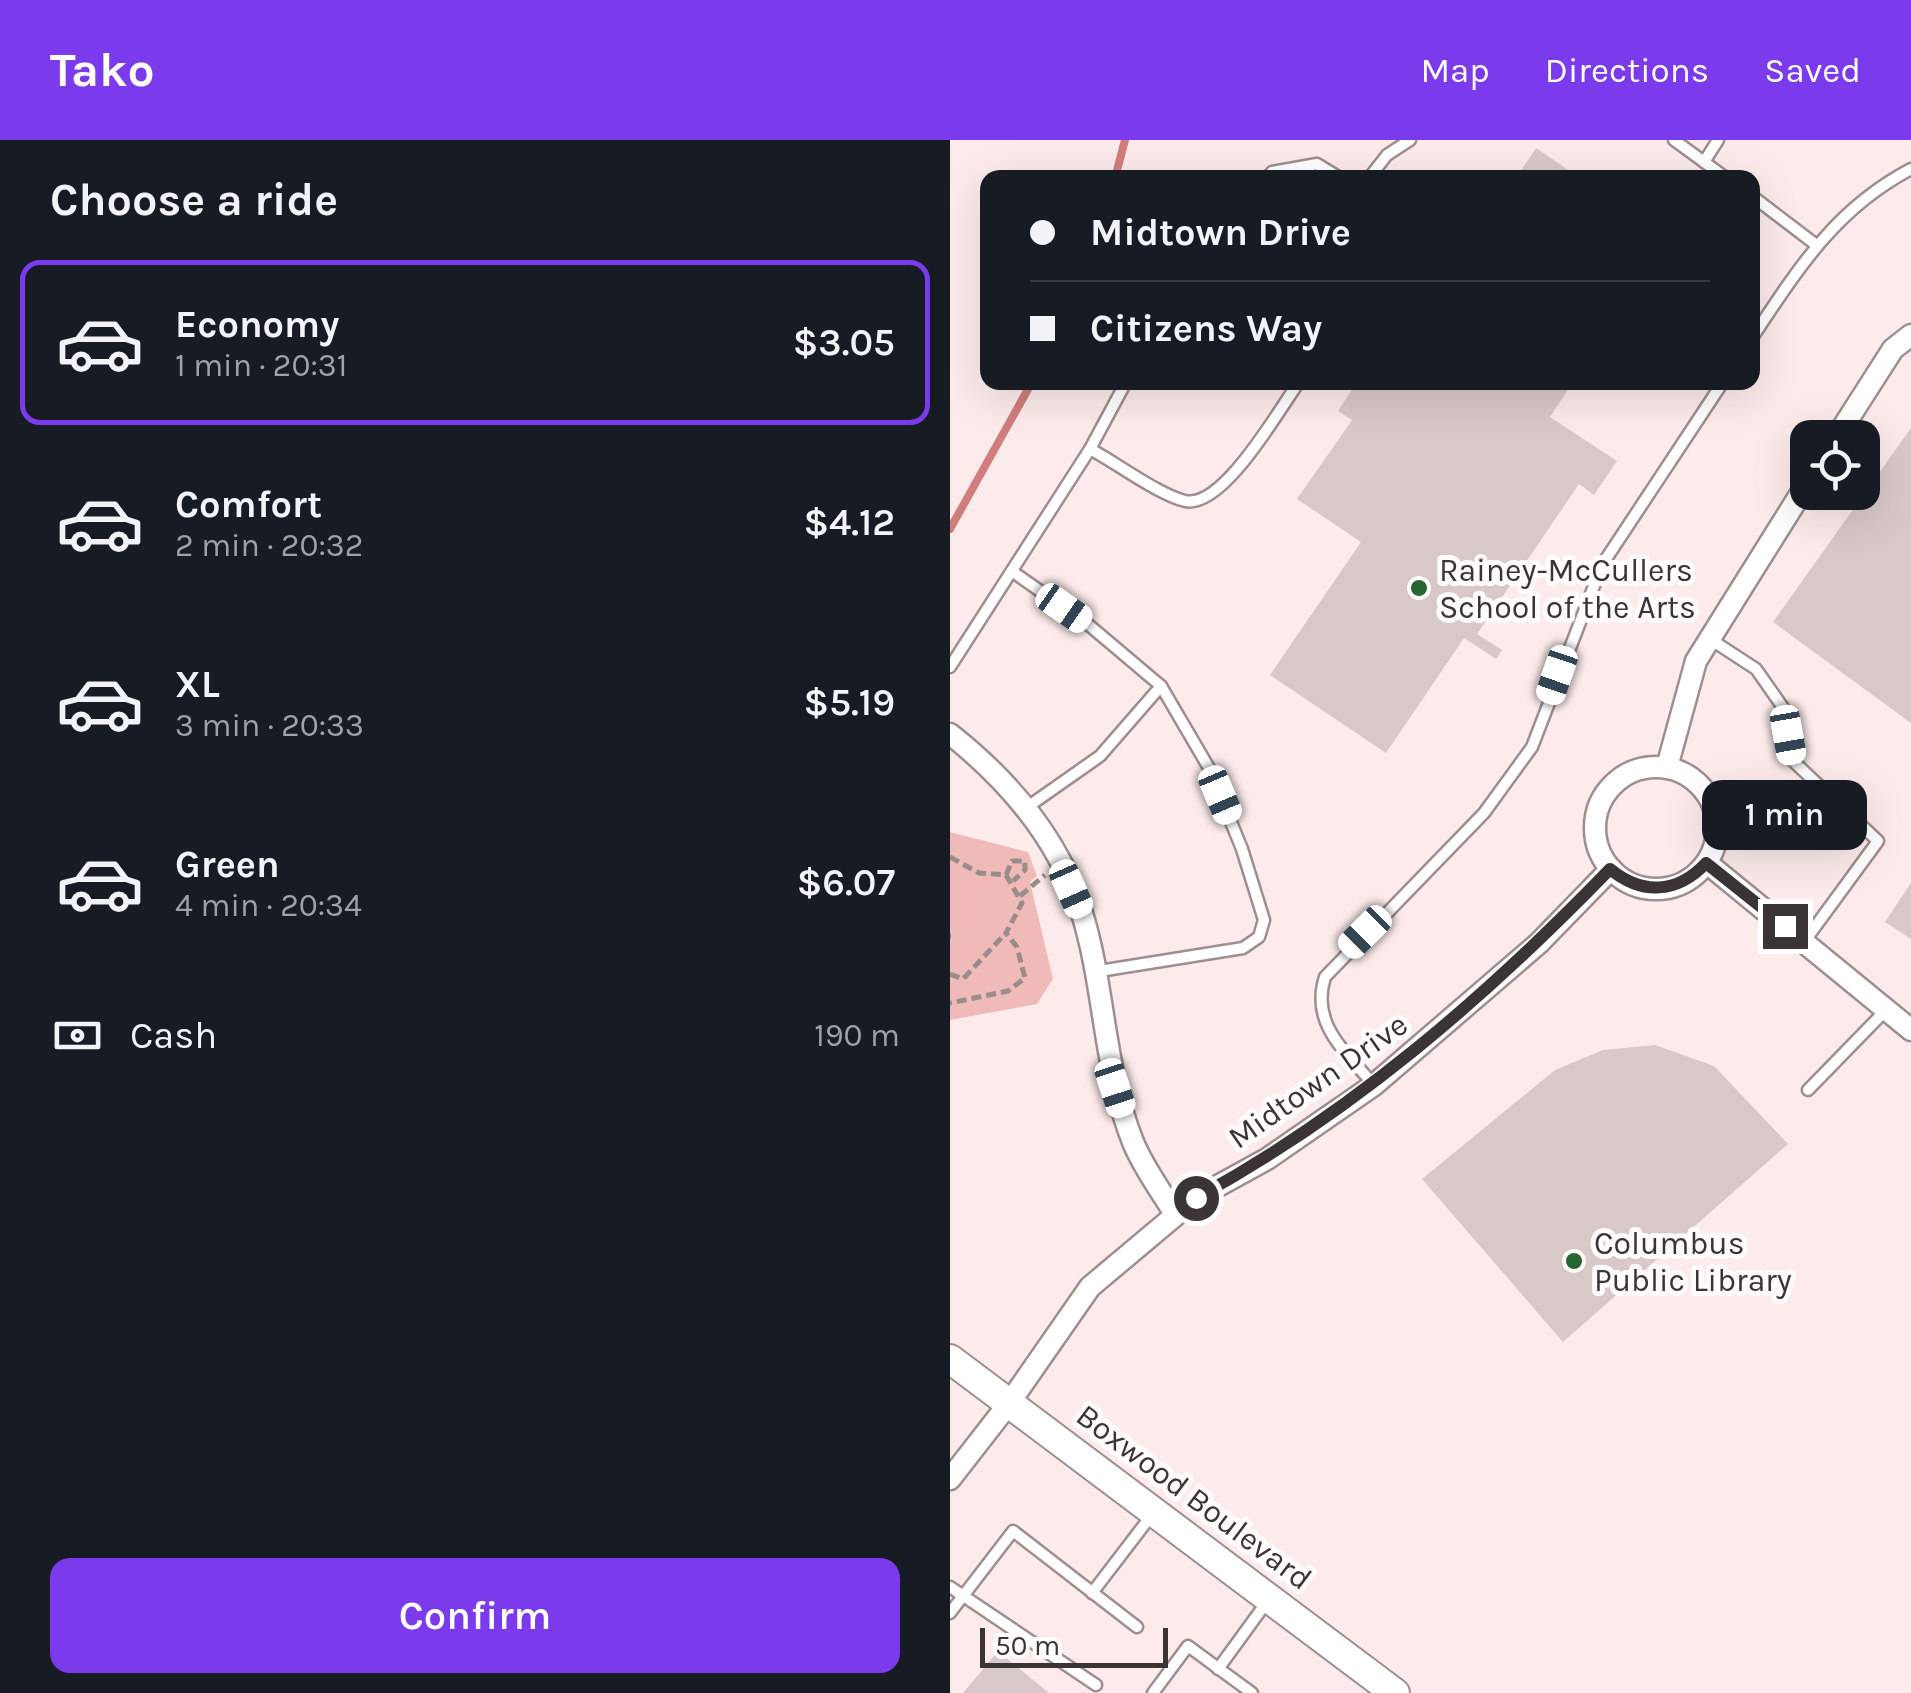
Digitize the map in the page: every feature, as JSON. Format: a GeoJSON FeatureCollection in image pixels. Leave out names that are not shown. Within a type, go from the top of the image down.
{"type":"FeatureCollection","features":[{"type":"Feature","properties":{"kind":"street"},"geometry":{"type":"LineString","coordinates":[[1848,420],[1893,349],[1911,335]]}},
{"type":"Feature","properties":{"kind":"street"},"geometry":{"type":"LineString","coordinates":[[1667,767],[1696,661],[1790,510]]}},
{"type":"Feature","properties":{"kind":"street"},"geometry":{"type":"LineString","coordinates":[[950,734],[992,767],[1047,836],[1081,910],[1115,1088],[1134,1145],[1175,1214]]}},
{"type":"Feature","properties":{"kind":"street"},"geometry":{"type":"LineString","coordinates":[[1667,767],[1702,787],[1713,804],[1718,824],[1706,863],[1678,886],[1660,889],[1624,881],[1610,869],[1595,835],[1602,798],[1630,772],[1667,767]]}},
{"type":"Feature","properties":{"kind":"street"},"geometry":{"type":"LineString","coordinates":[[1706,863],[1911,1030]]}},
{"type":"Feature","properties":{"kind":"street","name":"Midtown Drive"},"geometry":{"type":"LineString","coordinates":[[950,1479],[1010,1402],[1090,1286],[1196,1198],[1267,1159],[1374,1085],[1539,943],[1610,869]]}},
{"type":"Feature","properties":{"kind":"street","name":"Boxwood Boulevard"},"geometry":{"type":"LineString","coordinates":[[950,1358],[1395,1693]]}},
{"type":"Feature","properties":{"kind":"lane"},"geometry":{"type":"LineString","coordinates":[[1375,170],[1387,155],[1410,140]]}},
{"type":"Feature","properties":{"kind":"lane"},"geometry":{"type":"LineString","coordinates":[[1674,140],[1715,170]]}},
{"type":"Feature","properties":{"kind":"lane"},"geometry":{"type":"LineString","coordinates":[[1704,162],[1718,140]]}},
{"type":"Feature","properties":{"kind":"lane"},"geometry":{"type":"LineString","coordinates":[[1283,170],[1317,164],[1327,170]]}},
{"type":"Feature","properties":{"kind":"lane"},"geometry":{"type":"LineString","coordinates":[[1760,326],[1814,244],[1857,205],[1911,169]]}},
{"type":"Feature","properties":{"kind":"lane"},"geometry":{"type":"LineString","coordinates":[[1760,202],[1814,244]]}},
{"type":"Feature","properties":{"kind":"lane"},"geometry":{"type":"LineString","coordinates":[[950,668],[1090,449],[1122,390]]}},
{"type":"Feature","properties":{"kind":"lane"},"geometry":{"type":"LineString","coordinates":[[1090,449],[1184,501],[1204,500],[1228,481],[1293,390]]}},
{"type":"Feature","properties":{"kind":"lane"},"geometry":{"type":"LineString","coordinates":[[1374,1085],[1326,1030],[1318,999],[1325,977],[1484,813],[1532,747],[1602,564],[1718,390]]}},
{"type":"Feature","properties":{"kind":"lane"},"geometry":{"type":"LineString","coordinates":[[1013,572],[1090,626],[1161,686],[1209,768],[1242,849],[1264,920],[1259,937],[1243,948],[1092,972]]}},
{"type":"Feature","properties":{"kind":"lane"},"geometry":{"type":"LineString","coordinates":[[1710,638],[1756,669],[1784,709],[1792,760],[1878,842],[1803,943]]}},
{"type":"Feature","properties":{"kind":"lane"},"geometry":{"type":"LineString","coordinates":[[1026,809],[1100,756],[1161,686]]}},
{"type":"Feature","properties":{"kind":"lane"},"geometry":{"type":"LineString","coordinates":[[1808,1090],[1885,1011]]}},
{"type":"Feature","properties":{"kind":"lane"},"geometry":{"type":"LineString","coordinates":[[1092,1593],[1154,1511]]}},
{"type":"Feature","properties":{"kind":"lane"},"geometry":{"type":"LineString","coordinates":[[950,1613],[1013,1531],[1137,1627]]}},
{"type":"Feature","properties":{"kind":"lane"},"geometry":{"type":"LineString","coordinates":[[950,1587],[1096,1685]]}},
{"type":"Feature","properties":{"kind":"lane"},"geometry":{"type":"LineString","coordinates":[[1218,1669],[1269,1598]]}},
{"type":"Feature","properties":{"kind":"lane"},"geometry":{"type":"LineString","coordinates":[[1153,1693],[1188,1646],[1252,1693]]}},
{"type":"Feature","properties":{"kind":"path"},"geometry":{"type":"LineString","coordinates":[[950,857],[979,873],[1011,873],[1021,907],[1004,934],[963,979],[950,974]]}},
{"type":"Feature","properties":{"kind":"path"},"geometry":{"type":"LineString","coordinates":[[1020,896],[1035,881],[1062,868]]}},
{"type":"Feature","properties":{"kind":"path"},"geometry":{"type":"LineString","coordinates":[[950,1004],[1008,991],[1022,983],[1024,972],[1016,947],[1004,934]]}},
{"type":"Feature","properties":{"kind":"shaded area"},"geometry":{"type":"Polygon","coordinates":[[[950,832],[1028,852],[1037,876],[1030,882],[1053,979],[1037,1004],[950,1020],[950,832]]]}},
{"type":"Feature","properties":{"kind":"building"},"geometry":{"type":"Polygon","coordinates":[[[1536,148],[1568,170],[1521,170],[1536,148]]]}},
{"type":"Feature","properties":{"kind":"building","name":"Rainey-McCullers School of the Arts"},"geometry":{"type":"Polygon","coordinates":[[[1352,390],[1568,390],[1550,417],[1617,461],[1594,495],[1579,484],[1477,634],[1502,650],[1496,659],[1464,638],[1386,753],[1270,675],[1361,542],[1297,499],[1352,420],[1338,411],[1352,390]]]}},
{"type":"Feature","properties":{"kind":"building"},"geometry":{"type":"Polygon","coordinates":[[[1911,428],[1911,723],[1773,622],[1853,510],[1880,510],[1880,472],[1911,428]]]}},
{"type":"Feature","properties":{"kind":"building"},"geometry":{"type":"Polygon","coordinates":[[[1911,883],[1911,939],[1885,922],[1911,883]]]}},
{"type":"Feature","properties":{"kind":"building","name":"Columbus Public Library"},"geometry":{"type":"Polygon","coordinates":[[[1655,1045],[1714,1066],[1788,1144],[1563,1342],[1422,1179],[1555,1070],[1603,1050],[1655,1045]]]}},
{"type":"Feature","properties":{"kind":"building"},"geometry":{"type":"Polygon","coordinates":[[[998,1651],[1049,1693],[963,1693],[998,1651]]]}},
{"type":"Feature","properties":{"kind":"waterway"},"geometry":{"type":"LineString","coordinates":[[1117,170],[1125,140]]}},
{"type":"Feature","properties":{"kind":"waterway"},"geometry":{"type":"LineString","coordinates":[[950,529],[1028,390]]}},
{"type":"Feature","properties":{"kind":"place","name":"Rainey-McCullers School of the Arts"},"geometry":{"type":"Point","coordinates":[1419,588]}},
{"type":"Feature","properties":{"kind":"place","name":"Columbus Public Library"},"geometry":{"type":"Point","coordinates":[1574,1261]}},
{"type":"Feature","properties":{"kind":"route"},"geometry":{"type":"LineString","coordinates":[[1196,1198],[1267,1159],[1374,1085],[1539,943],[1610,869],[1624,881],[1660,889],[1678,886],[1706,863],[1785,926]]}}]}
